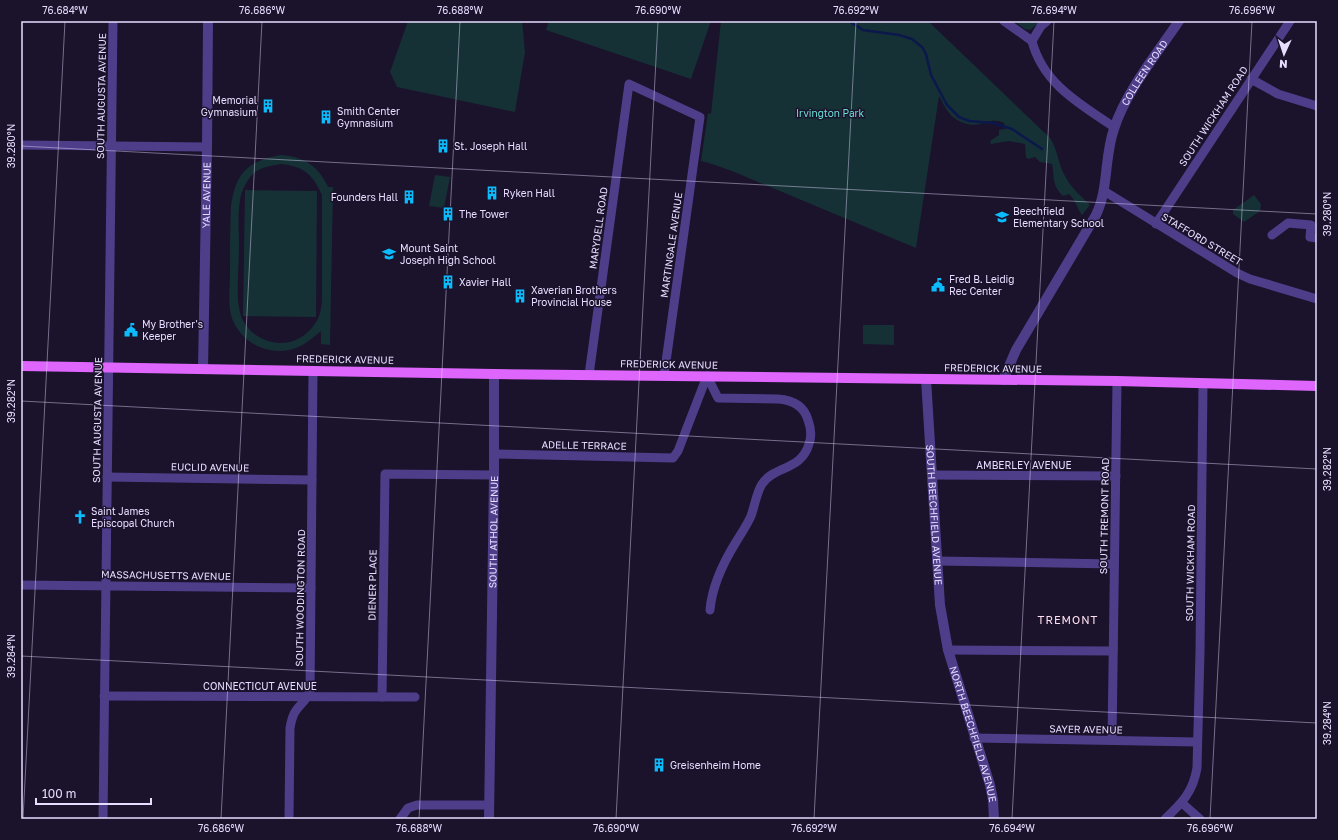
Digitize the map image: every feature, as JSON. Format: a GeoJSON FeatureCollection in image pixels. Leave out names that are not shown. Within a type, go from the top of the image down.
{"type":"FeatureCollection","features":[{"type":"Feature","properties":{"kind":"main road","name":"FREDERICK AVENUE"},"geometry":{"type":"LineString","coordinates":[[21,366],[1317,386]]}},
{"type":"Feature","properties":{"kind":"street","name":"SOUTH AUGUSTA AVENUE"},"geometry":{"type":"LineString","coordinates":[[103,819],[113,21]]}},
{"type":"Feature","properties":{"kind":"street","name":"YALE AVENUE"},"geometry":{"type":"LineString","coordinates":[[203,369],[208,147],[208,21]]}},
{"type":"Feature","properties":{"kind":"street"},"geometry":{"type":"LineString","coordinates":[[1003,380],[1016,350],[1096,215],[1104,191],[1108,156],[1114,128],[1074,100],[1053,81],[1043,68],[1036,55],[1032,41],[1004,21]]}},
{"type":"Feature","properties":{"kind":"street"},"geometry":{"type":"LineString","coordinates":[[1032,41],[1041,26],[1047,21]]}},
{"type":"Feature","properties":{"kind":"street","name":"COLLEEN ROAD"},"geometry":{"type":"LineString","coordinates":[[1114,128],[1129,96],[1179,21]]}},
{"type":"Feature","properties":{"kind":"street","name":"SOUTH WICKHAM ROAD"},"geometry":{"type":"LineString","coordinates":[[1156,224],[1290,21]]}},
{"type":"Feature","properties":{"kind":"street"},"geometry":{"type":"LineString","coordinates":[[1251,79],[1278,94],[1317,106]]}},
{"type":"Feature","properties":{"kind":"street","name":"MARYDELL ROAD"},"geometry":{"type":"LineString","coordinates":[[589,375],[630,84],[700,117]]}},
{"type":"Feature","properties":{"kind":"street","name":"MARTINGALE AVENUE"},"geometry":{"type":"LineString","coordinates":[[664,376],[700,117]]}},
{"type":"Feature","properties":{"kind":"street"},"geometry":{"type":"LineString","coordinates":[[21,145],[208,147]]}},
{"type":"Feature","properties":{"kind":"street","name":"STAFFORD STREET"},"geometry":{"type":"LineString","coordinates":[[1104,191],[1250,280],[1317,299]]}},
{"type":"Feature","properties":{"kind":"street"},"geometry":{"type":"LineString","coordinates":[[1272,235],[1288,223],[1311,225],[1310,237],[1317,238]]}},
{"type":"Feature","properties":{"kind":"street","name":"SOUTH WOODINGTON ROAD"},"geometry":{"type":"LineString","coordinates":[[308,697],[310,690],[314,371]]}},
{"type":"Feature","properties":{"kind":"street","name":"SOUTH ATHOL AVENUE"},"geometry":{"type":"LineString","coordinates":[[489,819],[494,374]]}},
{"type":"Feature","properties":{"kind":"street"},"geometry":{"type":"LineString","coordinates":[[707,376],[718,398],[778,399],[787,400],[796,404],[803,409],[807,417],[811,433],[808,448],[798,461],[775,473],[763,483],[758,491],[751,516],[728,556],[714,588],[710,610]]}},
{"type":"Feature","properties":{"kind":"street","name":"ADELLE TERRACE"},"geometry":{"type":"LineString","coordinates":[[494,454],[673,458],[678,451],[707,376]]}},
{"type":"Feature","properties":{"kind":"street","name":"SOUTH BEECHFIELD AVENUE"},"geometry":{"type":"LineString","coordinates":[[926,379],[936,561],[940,605],[948,650]]}},
{"type":"Feature","properties":{"kind":"street","name":"SOUTH TREMONT ROAD"},"geometry":{"type":"LineString","coordinates":[[1112,740],[1117,382]]}},
{"type":"Feature","properties":{"kind":"street","name":"SOUTH WICKHAM ROAD"},"geometry":{"type":"LineString","coordinates":[[1165,819],[1182,803],[1193,786],[1197,768],[1204,384]]}},
{"type":"Feature","properties":{"kind":"street","name":"DIENER PLACE"},"geometry":{"type":"LineString","coordinates":[[382,697],[385,474],[494,475]]}},
{"type":"Feature","properties":{"kind":"street","name":"AMBERLEY AVENUE"},"geometry":{"type":"LineString","coordinates":[[932,475],[1116,476]]}},
{"type":"Feature","properties":{"kind":"street","name":"EUCLID AVENUE"},"geometry":{"type":"LineString","coordinates":[[107,477],[312,480]]}},
{"type":"Feature","properties":{"kind":"street"},"geometry":{"type":"LineString","coordinates":[[936,561],[1114,564]]}},
{"type":"Feature","properties":{"kind":"street","name":"MASSACHUSETTS AVENUE"},"geometry":{"type":"LineString","coordinates":[[21,585],[311,588]]}},
{"type":"Feature","properties":{"kind":"street"},"geometry":{"type":"LineString","coordinates":[[948,650],[1113,651]]}},
{"type":"Feature","properties":{"kind":"street","name":"NORTH BEECHFIELD AVENUE"},"geometry":{"type":"LineString","coordinates":[[948,650],[990,786],[993,800],[994,819]]}},
{"type":"Feature","properties":{"kind":"street","name":"CONNECTICUT AVENUE"},"geometry":{"type":"LineString","coordinates":[[104,696],[415,697]]}},
{"type":"Feature","properties":{"kind":"street"},"geometry":{"type":"LineString","coordinates":[[289,819],[290,728],[295,711],[308,697]]}},
{"type":"Feature","properties":{"kind":"street","name":"SAYER AVENUE"},"geometry":{"type":"LineString","coordinates":[[974,738],[1198,742]]}},
{"type":"Feature","properties":{"kind":"street"},"geometry":{"type":"LineString","coordinates":[[1182,803],[1200,819]]}},
{"type":"Feature","properties":{"kind":"street"},"geometry":{"type":"LineString","coordinates":[[400,819],[408,808],[416,805],[489,805]]}},
{"type":"Feature","properties":{"kind":"green space"},"geometry":{"type":"Polygon","coordinates":[[[408,21],[522,21],[525,52],[515,112],[397,87],[390,72],[408,21]]]}},
{"type":"Feature","properties":{"kind":"green space"},"geometry":{"type":"Polygon","coordinates":[[[549,21],[711,21],[691,79],[546,30],[549,21]]]}},
{"type":"Feature","properties":{"kind":"green space","name":"Irvington Park"},"geometry":{"type":"Polygon","coordinates":[[[721,21],[928,21],[1050,138],[1055,147],[1067,180],[1076,192],[1090,205],[1082,215],[1069,194],[1063,196],[1059,192],[1054,181],[1052,164],[1040,162],[1035,157],[1028,159],[1026,157],[1025,144],[1009,141],[991,144],[990,141],[999,135],[999,130],[1005,129],[1004,123],[992,121],[975,125],[966,124],[957,120],[950,114],[939,96],[916,248],[732,171],[701,161],[708,113],[711,114],[721,21]]]}},
{"type":"Feature","properties":{"kind":"green space"},"geometry":{"type":"Polygon","coordinates":[[[1014,21],[1041,21],[1030,30],[1025,29],[1014,21]]]}},
{"type":"Feature","properties":{"kind":"green space"},"geometry":{"type":"Polygon","coordinates":[[[281,155],[303,160],[320,173],[328,187],[333,187],[330,345],[321,344],[321,331],[304,344],[292,349],[278,351],[264,349],[243,336],[231,316],[229,297],[230,231],[233,194],[240,177],[246,170],[260,161],[281,155]],[[281,164],[269,166],[261,169],[251,176],[241,195],[238,220],[238,301],[242,319],[249,329],[258,336],[268,341],[278,343],[289,342],[308,332],[316,322],[321,310],[322,302],[322,195],[315,182],[307,173],[302,169],[281,164]]]}},
{"type":"Feature","properties":{"kind":"green space"},"geometry":{"type":"Polygon","coordinates":[[[435,175],[450,177],[444,208],[429,206],[435,175]]]}},
{"type":"Feature","properties":{"kind":"green space"},"geometry":{"type":"Polygon","coordinates":[[[245,190],[317,191],[316,317],[243,316],[245,190]]]}},
{"type":"Feature","properties":{"kind":"green space"},"geometry":{"type":"Polygon","coordinates":[[[1254,195],[1261,204],[1260,211],[1244,222],[1233,214],[1233,210],[1254,195]]]}},
{"type":"Feature","properties":{"kind":"green space"},"geometry":{"type":"Polygon","coordinates":[[[863,325],[894,325],[894,345],[863,344],[863,325]]]}},
{"type":"Feature","properties":{"kind":"waterway"},"geometry":{"type":"LineString","coordinates":[[849,21],[863,30],[899,35],[912,39],[922,47],[926,54],[931,75],[947,105],[959,117],[969,121],[993,123],[1012,129],[1042,149]]}},
{"type":"Feature","properties":{"kind":"place","name":"Memorial Gymnasium"},"geometry":{"type":"Point","coordinates":[268,106]}},
{"type":"Feature","properties":{"kind":"place","name":"Smith Center Gymnasium"},"geometry":{"type":"Point","coordinates":[326,117]}},
{"type":"Feature","properties":{"kind":"place","name":"St. Joseph Hall"},"geometry":{"type":"Point","coordinates":[443,146]}},
{"type":"Feature","properties":{"kind":"place","name":"Ryken Hall"},"geometry":{"type":"Point","coordinates":[492,193]}},
{"type":"Feature","properties":{"kind":"place","name":"Founders Hall"},"geometry":{"type":"Point","coordinates":[409,197]}},
{"type":"Feature","properties":{"kind":"place","name":"The Tower"},"geometry":{"type":"Point","coordinates":[448,214]}},
{"type":"Feature","properties":{"kind":"place","name":"Beechfield Elementary School"},"geometry":{"type":"Point","coordinates":[1002,217]}},
{"type":"Feature","properties":{"kind":"place","name":"Mount Saint Joseph High School"},"geometry":{"type":"Point","coordinates":[389,254]}},
{"type":"Feature","properties":{"kind":"place","name":"Xavier Hall"},"geometry":{"type":"Point","coordinates":[448,282]}},
{"type":"Feature","properties":{"kind":"place","name":"Fred B. Leidig Rec Center"},"geometry":{"type":"Point","coordinates":[938,285]}},
{"type":"Feature","properties":{"kind":"place","name":"Xaverian Brothers Provincial House"},"geometry":{"type":"Point","coordinates":[520,296]}},
{"type":"Feature","properties":{"kind":"place","name":"My Brother's Keeper"},"geometry":{"type":"Point","coordinates":[131,330]}},
{"type":"Feature","properties":{"kind":"place","name":"Saint James Episcopal Church"},"geometry":{"type":"Point","coordinates":[80,517]}},
{"type":"Feature","properties":{"kind":"place","name":"Greisenheim Home"},"geometry":{"type":"Point","coordinates":[659,765]}},
{"type":"Feature","properties":{"kind":"district","name":"TREMONT"},"geometry":{"type":"Point","coordinates":[1068,619]}}]}
